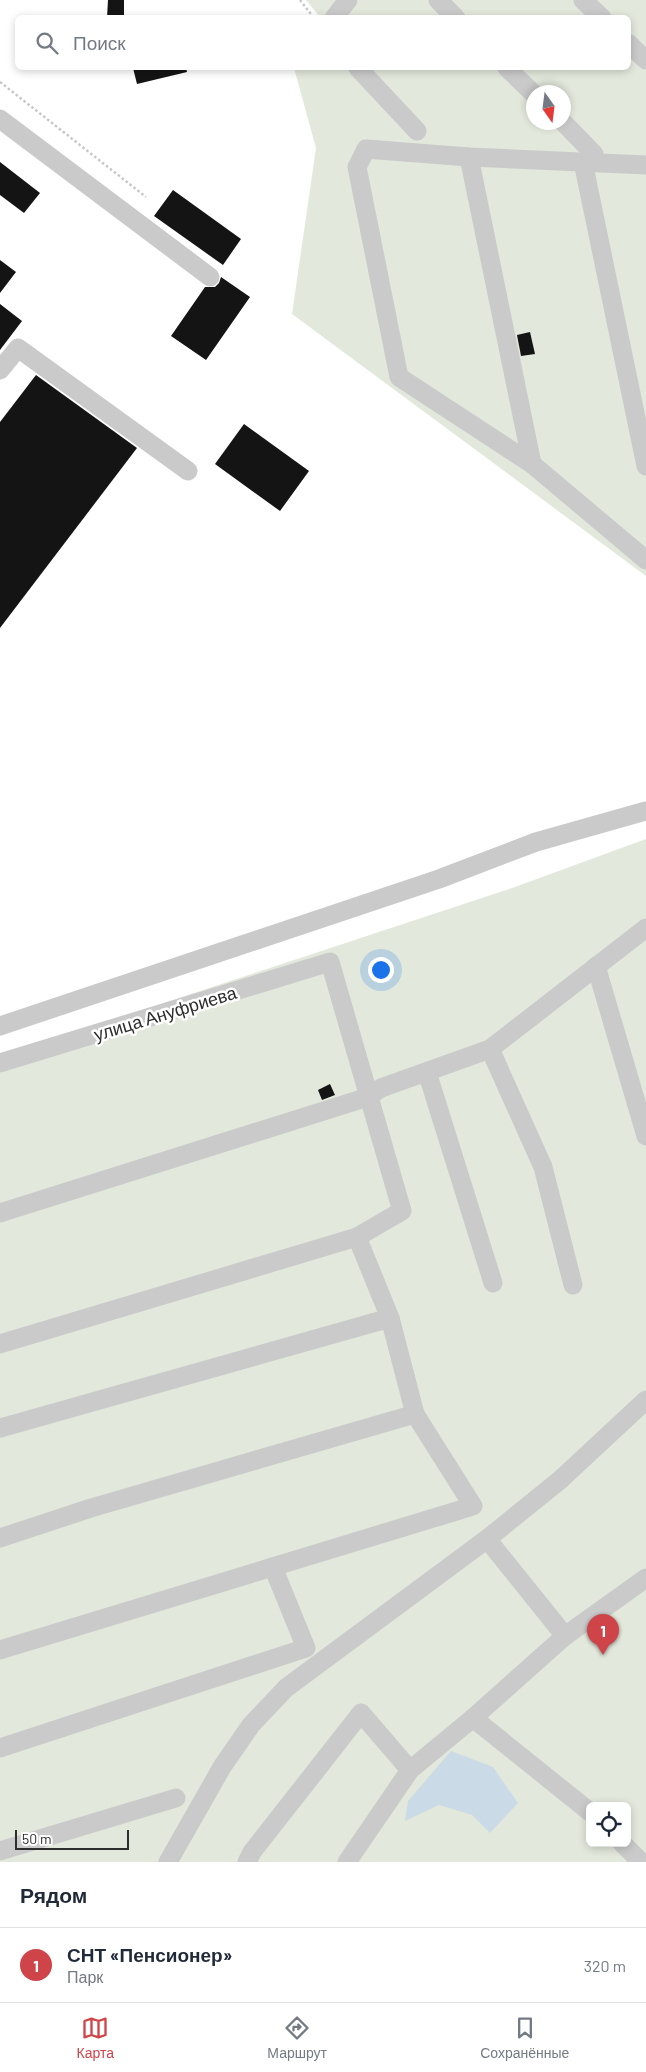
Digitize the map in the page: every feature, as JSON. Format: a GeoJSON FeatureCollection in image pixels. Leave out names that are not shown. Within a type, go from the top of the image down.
{"type":"FeatureCollection","features":[{"type":"Feature","properties":{"kind":"street"},"geometry":{"type":"LineString","coordinates":[[336,15],[348,0]]}},
{"type":"Feature","properties":{"kind":"street"},"geometry":{"type":"LineString","coordinates":[[438,0],[453,15]]}},
{"type":"Feature","properties":{"kind":"street"},"geometry":{"type":"LineString","coordinates":[[583,0],[599,15]]}},
{"type":"Feature","properties":{"kind":"street"},"geometry":{"type":"LineString","coordinates":[[631,46],[646,60]]}},
{"type":"Feature","properties":{"kind":"street"},"geometry":{"type":"LineString","coordinates":[[360,70],[417,131]]}},
{"type":"Feature","properties":{"kind":"street"},"geometry":{"type":"LineString","coordinates":[[509,70],[526,86]]}},
{"type":"Feature","properties":{"kind":"street"},"geometry":{"type":"LineString","coordinates":[[0,119],[210,277]]}},
{"type":"Feature","properties":{"kind":"street"},"geometry":{"type":"LineString","coordinates":[[569,130],[589,158],[646,466]]}},
{"type":"Feature","properties":{"kind":"street"},"geometry":{"type":"LineString","coordinates":[[646,165],[589,158],[469,157],[366,149],[357,168],[399,377],[532,464],[646,560]]}},
{"type":"Feature","properties":{"kind":"street"},"geometry":{"type":"LineString","coordinates":[[469,157],[532,464]]}},
{"type":"Feature","properties":{"kind":"street"},"geometry":{"type":"LineString","coordinates":[[0,370],[18,348],[188,471]]}},
{"type":"Feature","properties":{"kind":"street"},"geometry":{"type":"LineString","coordinates":[[0,1026],[439,878],[536,842],[646,811]]}},
{"type":"Feature","properties":{"kind":"street"},"geometry":{"type":"LineString","coordinates":[[0,1213],[368,1097],[381,1088],[490,1049],[646,928]]}},
{"type":"Feature","properties":{"kind":"street","name":"улица Ануфриева"},"geometry":{"type":"LineString","coordinates":[[0,1064],[330,962],[368,1097]]}},
{"type":"Feature","properties":{"kind":"street"},"geometry":{"type":"LineString","coordinates":[[596,966],[646,1136]]}},
{"type":"Feature","properties":{"kind":"street"},"geometry":{"type":"LineString","coordinates":[[490,1049],[543,1167],[573,1285]]}},
{"type":"Feature","properties":{"kind":"street"},"geometry":{"type":"LineString","coordinates":[[428,1072],[493,1283]]}},
{"type":"Feature","properties":{"kind":"street"},"geometry":{"type":"LineString","coordinates":[[0,1344],[357,1237],[402,1211],[368,1097]]}},
{"type":"Feature","properties":{"kind":"street"},"geometry":{"type":"LineString","coordinates":[[0,1650],[473,1506],[415,1414],[390,1318],[357,1237]]}},
{"type":"Feature","properties":{"kind":"street"},"geometry":{"type":"LineString","coordinates":[[0,1428],[390,1318]]}},
{"type":"Feature","properties":{"kind":"street"},"geometry":{"type":"LineString","coordinates":[[168,1862],[222,1767],[251,1725],[286,1688],[487,1539],[560,1480],[646,1400]]}},
{"type":"Feature","properties":{"kind":"street"},"geometry":{"type":"LineString","coordinates":[[0,1538],[91,1508],[415,1414]]}},
{"type":"Feature","properties":{"kind":"street"},"geometry":{"type":"LineString","coordinates":[[487,1539],[565,1636]]}},
{"type":"Feature","properties":{"kind":"street"},"geometry":{"type":"LineString","coordinates":[[0,1748],[306,1648],[273,1567]]}},
{"type":"Feature","properties":{"kind":"street"},"geometry":{"type":"LineString","coordinates":[[347,1862],[410,1770],[473,1718],[565,1636],[643,1588]]}},
{"type":"Feature","properties":{"kind":"street"},"geometry":{"type":"LineString","coordinates":[[247,1862],[252,1852],[361,1713],[410,1770]]}},
{"type":"Feature","properties":{"kind":"street"},"geometry":{"type":"LineString","coordinates":[[473,1718],[586,1809]]}},
{"type":"Feature","properties":{"kind":"street"},"geometry":{"type":"LineString","coordinates":[[0,1851],[176,1798]]}},
{"type":"Feature","properties":{"kind":"street"},"geometry":{"type":"LineString","coordinates":[[626,1847],[641,1862]]}},
{"type":"Feature","properties":{"kind":"path"},"geometry":{"type":"LineString","coordinates":[[300,0],[312,15]]}},
{"type":"Feature","properties":{"kind":"path"},"geometry":{"type":"LineString","coordinates":[[0,82],[146,197]]}},
{"type":"Feature","properties":{"kind":"shaded area"},"geometry":{"type":"Polygon","coordinates":[[[306,0],[341,0],[328,15],[318,15],[306,0]]]}},
{"type":"Feature","properties":{"kind":"shaded area"},"geometry":{"type":"Polygon","coordinates":[[[355,0],[646,0],[646,576],[292,314],[316,148],[295,70],[631,70],[631,15],[341,15],[355,0]]]}},
{"type":"Feature","properties":{"kind":"shaded area"},"geometry":{"type":"Polygon","coordinates":[[[646,839],[646,1862],[0,1862],[0,1055],[61,1037],[515,887],[646,839]]]}},
{"type":"Feature","properties":{"kind":"water"},"geometry":{"type":"Polygon","coordinates":[[[451,1751],[493,1767],[518,1803],[490,1833],[472,1815],[439,1805],[405,1821],[408,1801],[451,1751]]]}},
{"type":"Feature","properties":{"kind":"building"},"geometry":{"type":"Polygon","coordinates":[[[108,0],[124,0],[124,15],[107,15],[108,0]]]}},
{"type":"Feature","properties":{"kind":"building"},"geometry":{"type":"Polygon","coordinates":[[[134,70],[186,70],[187,72],[137,84],[134,70]]]}},
{"type":"Feature","properties":{"kind":"building"},"geometry":{"type":"Polygon","coordinates":[[[0,162],[40,193],[24,213],[0,195],[0,162]]]}},
{"type":"Feature","properties":{"kind":"building"},"geometry":{"type":"Polygon","coordinates":[[[173,190],[241,239],[223,265],[154,216],[173,190]]]}},
{"type":"Feature","properties":{"kind":"building"},"geometry":{"type":"Polygon","coordinates":[[[0,260],[16,272],[0,293],[0,260]]]}},
{"type":"Feature","properties":{"kind":"building"},"geometry":{"type":"Polygon","coordinates":[[[221,277],[250,297],[206,360],[171,336],[205,287],[215,287],[221,277]]]}},
{"type":"Feature","properties":{"kind":"building"},"geometry":{"type":"Polygon","coordinates":[[[0,304],[22,321],[0,350],[0,304]]]}},
{"type":"Feature","properties":{"kind":"building"},"geometry":{"type":"Polygon","coordinates":[[[530,332],[535,354],[521,356],[517,335],[530,332]]]}},
{"type":"Feature","properties":{"kind":"building"},"geometry":{"type":"Polygon","coordinates":[[[36,375],[137,448],[0,628],[0,422],[36,375]]]}},
{"type":"Feature","properties":{"kind":"building"},"geometry":{"type":"Polygon","coordinates":[[[244,424],[309,471],[280,511],[215,464],[244,424]]]}},
{"type":"Feature","properties":{"kind":"building"},"geometry":{"type":"Polygon","coordinates":[[[330,1084],[335,1095],[322,1100],[318,1090],[330,1084]]]}},
{"type":"Feature","properties":{"kind":"place","name":"СНТ «Пенсионер»"},"geometry":{"type":"Point","coordinates":[603,1655]}}]}
